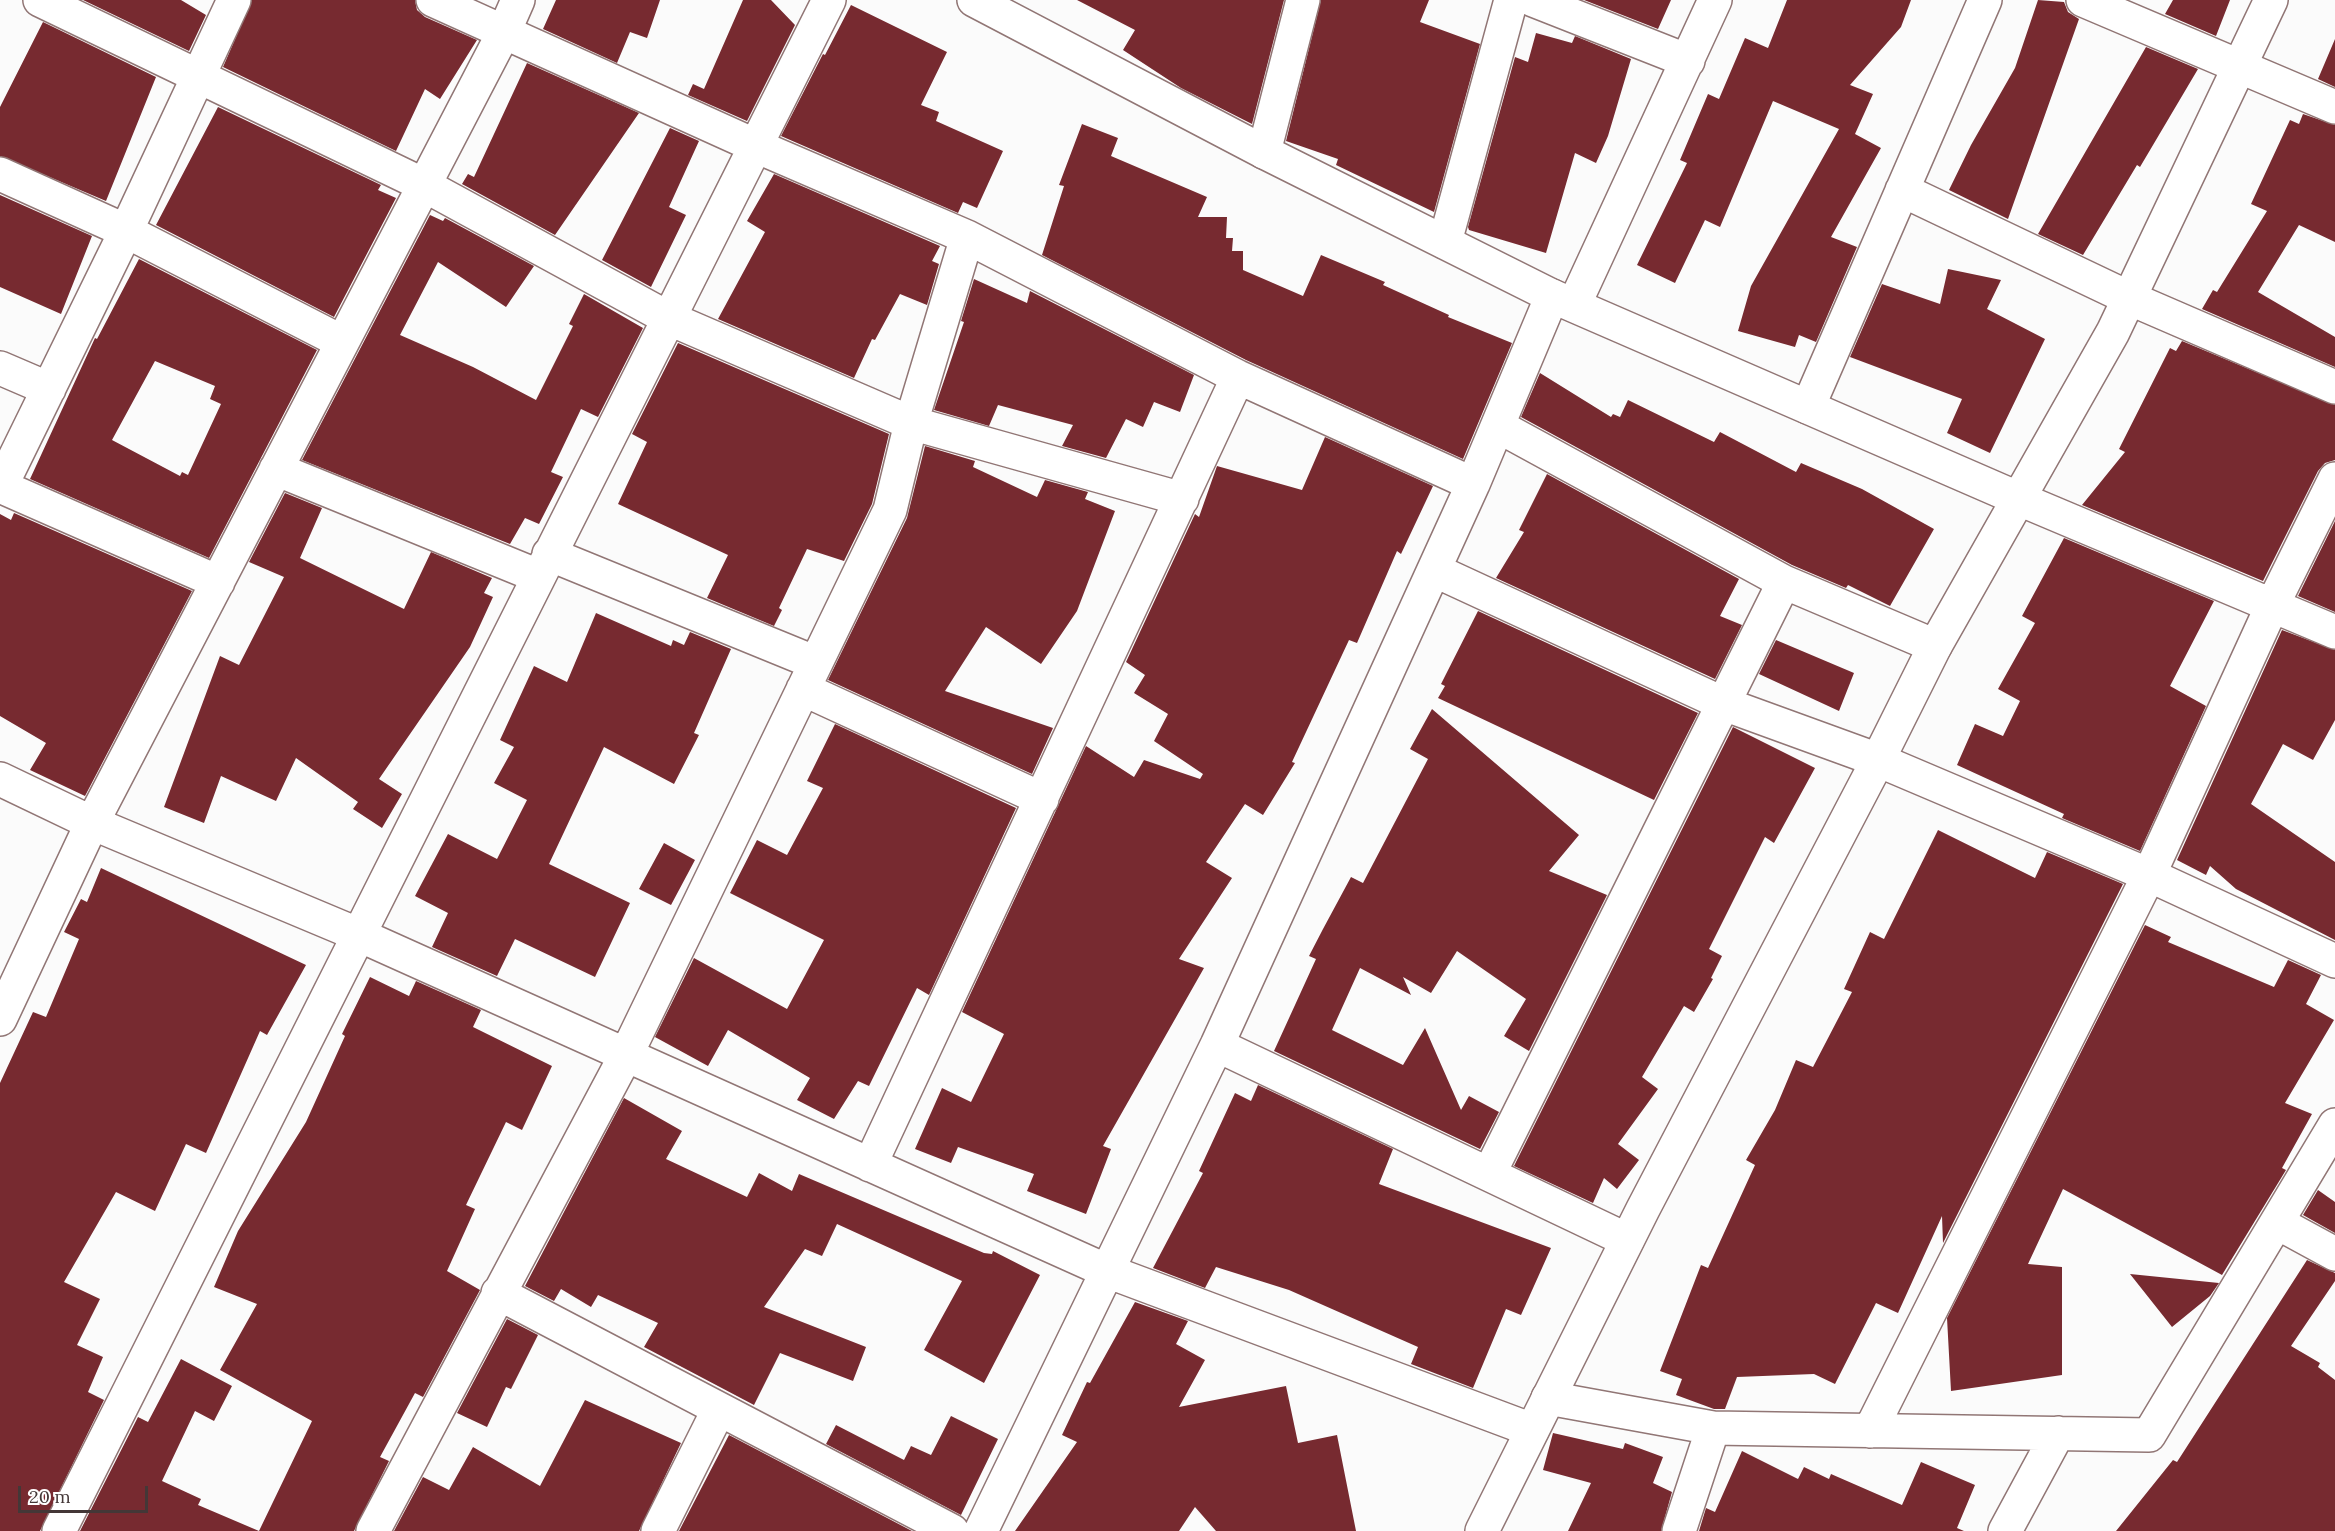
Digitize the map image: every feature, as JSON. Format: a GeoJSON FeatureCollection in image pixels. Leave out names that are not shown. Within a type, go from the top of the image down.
{"type":"FeatureCollection","features":[{"type":"Feature","properties":{"kind":"street"},"geometry":{"type":"LineString","coordinates":[[40,0],[424,185],[668,318],[911,423],[1182,499]]}},
{"type":"Feature","properties":{"kind":"street"},"geometry":{"type":"LineString","coordinates":[[218,582],[0,486],[126,231],[234,0]]}},
{"type":"Feature","properties":{"kind":"street"},"geometry":{"type":"LineString","coordinates":[[433,0],[756,146],[967,237],[1238,377],[1473,484]]}},
{"type":"Feature","properties":{"kind":"street"},"geometry":{"type":"LineString","coordinates":[[0,1018],[92,823],[504,32],[518,0]]}},
{"type":"Feature","properties":{"kind":"street"},"geometry":{"type":"LineString","coordinates":[[59,1531],[357,934],[829,0]]}},
{"type":"Feature","properties":{"kind":"street"},"geometry":{"type":"LineString","coordinates":[[974,0],[1264,152],[1563,301],[2017,498],[2335,632]]}},
{"type":"Feature","properties":{"kind":"street"},"geometry":{"type":"LineString","coordinates":[[1264,152],[1303,0]]}},
{"type":"Feature","properties":{"kind":"street"},"geometry":{"type":"LineString","coordinates":[[1445,242],[1511,0]]}},
{"type":"Feature","properties":{"kind":"street"},"geometry":{"type":"LineString","coordinates":[[1533,0],[1688,61]]}},
{"type":"Feature","properties":{"kind":"street"},"geometry":{"type":"LineString","coordinates":[[981,1531],[1217,1045],[1498,426],[1688,61],[1715,0]]}},
{"type":"Feature","properties":{"kind":"street"},"geometry":{"type":"LineString","coordinates":[[1808,406],[1985,0]]}},
{"type":"Feature","properties":{"kind":"street"},"geometry":{"type":"LineString","coordinates":[[2084,0],[2238,68],[2335,107]]}},
{"type":"Feature","properties":{"kind":"street"},"geometry":{"type":"LineString","coordinates":[[1482,1531],[1627,1240],[1878,760],[1935,646],[2113,332],[2271,0]]}},
{"type":"Feature","properties":{"kind":"street"},"geometry":{"type":"LineString","coordinates":[[0,174],[126,231],[342,342]]}},
{"type":"Feature","properties":{"kind":"street"},"geometry":{"type":"LineString","coordinates":[[1902,190],[2129,298],[2335,387]]}},
{"type":"Feature","properties":{"kind":"street"},"geometry":{"type":"LineString","coordinates":[[373,1531],[626,1055],[890,510],[911,423],[967,237]]}},
{"type":"Feature","properties":{"kind":"street"},"geometry":{"type":"LineString","coordinates":[[0,368],[49,389]]}},
{"type":"Feature","properties":{"kind":"street"},"geometry":{"type":"LineString","coordinates":[[870,1165],[1238,377]]}},
{"type":"Feature","properties":{"kind":"street"},"geometry":{"type":"LineString","coordinates":[[1498,426],[1784,582],[1935,646]]}},
{"type":"Feature","properties":{"kind":"street"},"geometry":{"type":"LineString","coordinates":[[276,469],[543,565],[810,676],[1042,799]]}},
{"type":"Feature","properties":{"kind":"street"},"geometry":{"type":"LineString","coordinates":[[1870,1431],[2149,875],[2273,604],[2335,479]]}},
{"type":"Feature","properties":{"kind":"street"},"geometry":{"type":"LineString","coordinates":[[1434,570],[1724,704],[1878,760],[2149,875],[2335,961]]}},
{"type":"Feature","properties":{"kind":"street"},"geometry":{"type":"LineString","coordinates":[[1489,1174],[1784,582]]}},
{"type":"Feature","properties":{"kind":"street"},"geometry":{"type":"LineString","coordinates":[[0,779],[92,823],[357,934],[1107,1271],[1532,1430]]}},
{"type":"Feature","properties":{"kind":"street"},"geometry":{"type":"LineString","coordinates":[[1217,1045],[1627,1240]]}},
{"type":"Feature","properties":{"kind":"street"},"geometry":{"type":"LineString","coordinates":[[1548,1398],[1713,1428],[2149,1435],[2335,1125]]}},
{"type":"Feature","properties":{"kind":"street"},"geometry":{"type":"LineString","coordinates":[[2278,1223],[2335,1254]]}},
{"type":"Feature","properties":{"kind":"street"},"geometry":{"type":"LineString","coordinates":[[498,1293],[952,1531]]}},
{"type":"Feature","properties":{"kind":"street"},"geometry":{"type":"LineString","coordinates":[[658,1531],[719,1409]]}},
{"type":"Feature","properties":{"kind":"street"},"geometry":{"type":"LineString","coordinates":[[1679,1531],[1713,1428]]}},
{"type":"Feature","properties":{"kind":"street"},"geometry":{"type":"LineString","coordinates":[[2015,1529],[2058,1433]]}},
{"type":"Feature","properties":{"kind":"building"},"geometry":{"type":"Polygon","coordinates":[[[83,0],[181,0],[206,15],[189,51],[83,0]]]}},
{"type":"Feature","properties":{"kind":"building"},"geometry":{"type":"Polygon","coordinates":[[[252,0],[415,0],[417,10],[425,17],[477,40],[440,99],[425,89],[396,151],[223,67],[252,0]]]}},
{"type":"Feature","properties":{"kind":"building"},"geometry":{"type":"Polygon","coordinates":[[[556,0],[660,0],[647,38],[630,32],[617,63],[543,29],[556,0]]]}},
{"type":"Feature","properties":{"kind":"building"},"geometry":{"type":"Polygon","coordinates":[[[743,0],[771,0],[795,25],[747,121],[688,95],[693,84],[704,89],[743,0]]]}},
{"type":"Feature","properties":{"kind":"building"},"geometry":{"type":"Polygon","coordinates":[[[1077,0],[1284,0],[1252,124],[1181,88],[1123,50],[1135,30],[1077,0]]]}},
{"type":"Feature","properties":{"kind":"building"},"geometry":{"type":"Polygon","coordinates":[[[1321,0],[1429,0],[1420,22],[1480,44],[1434,212],[1336,165],[1338,159],[1286,141],[1321,0]]]}},
{"type":"Feature","properties":{"kind":"building"},"geometry":{"type":"Polygon","coordinates":[[[1584,0],[1671,0],[1658,29],[1584,0]]]}},
{"type":"Feature","properties":{"kind":"building"},"geometry":{"type":"Polygon","coordinates":[[[1787,0],[1911,0],[1901,27],[1850,85],[1873,94],[1855,134],[1881,148],[1831,237],[1857,247],[1816,342],[1799,335],[1795,347],[1738,331],[1751,286],[1839,129],[1773,101],[1720,227],[1705,220],[1675,283],[1637,265],[1687,163],[1680,160],[1708,94],[1719,99],[1745,38],[1768,48],[1787,0]]]}},
{"type":"Feature","properties":{"kind":"building"},"geometry":{"type":"Polygon","coordinates":[[[2038,0],[2064,2],[2068,12],[2079,19],[2008,219],[1949,190],[1971,145],[2015,68],[2038,0]]]}},
{"type":"Feature","properties":{"kind":"building"},"geometry":{"type":"Polygon","coordinates":[[[2173,0],[2230,0],[2216,36],[2165,14],[2173,0]]]}},
{"type":"Feature","properties":{"kind":"building"},"geometry":{"type":"Polygon","coordinates":[[[851,5],[947,52],[921,105],[939,112],[936,121],[1003,151],[977,208],[963,202],[958,213],[781,136],[851,5]]]}},
{"type":"Feature","properties":{"kind":"building"},"geometry":{"type":"Polygon","coordinates":[[[43,22],[156,77],[106,201],[0,156],[0,107],[43,22]]]}},
{"type":"Feature","properties":{"kind":"building"},"geometry":{"type":"Polygon","coordinates":[[[1536,33],[1572,43],[1575,36],[1631,59],[1608,136],[1596,163],[1575,153],[1546,253],[1469,230],[1468,227],[1515,57],[1528,62],[1536,33]]]}},
{"type":"Feature","properties":{"kind":"building"},"geometry":{"type":"Polygon","coordinates":[[[2335,39],[2335,87],[2318,79],[2335,39]]]}},
{"type":"Feature","properties":{"kind":"building"},"geometry":{"type":"Polygon","coordinates":[[[2146,47],[2198,69],[2140,167],[2137,165],[2083,255],[2038,234],[2146,47]]]}},
{"type":"Feature","properties":{"kind":"building"},"geometry":{"type":"Polygon","coordinates":[[[527,63],[639,113],[555,235],[462,184],[468,174],[474,177],[527,63]]]}},
{"type":"Feature","properties":{"kind":"building"},"geometry":{"type":"Polygon","coordinates":[[[218,107],[381,185],[378,190],[396,198],[334,317],[156,225],[218,107]]]}},
{"type":"Feature","properties":{"kind":"building"},"geometry":{"type":"Polygon","coordinates":[[[2303,114],[2335,125],[2335,242],[2299,225],[2258,292],[2335,337],[2335,367],[2202,309],[2213,290],[2217,292],[2267,211],[2251,204],[2290,120],[2299,124],[2303,114]]]}},
{"type":"Feature","properties":{"kind":"building"},"geometry":{"type":"Polygon","coordinates":[[[1082,124],[1118,138],[1111,156],[1207,197],[1198,217],[1227,217],[1226,238],[1233,238],[1232,251],[1243,251],[1243,270],[1303,296],[1321,255],[1385,282],[1383,285],[1449,315],[1448,317],[1512,343],[1463,459],[1246,360],[1042,255],[1064,186],[1059,185],[1082,124]]]}},
{"type":"Feature","properties":{"kind":"building"},"geometry":{"type":"Polygon","coordinates":[[[670,128],[699,141],[669,207],[686,215],[651,287],[602,260],[670,128]]]}},
{"type":"Feature","properties":{"kind":"building"},"geometry":{"type":"Polygon","coordinates":[[[774,174],[940,246],[932,261],[939,264],[927,305],[900,294],[875,340],[872,339],[854,378],[718,319],[765,232],[747,221],[774,174]]]}},
{"type":"Feature","properties":{"kind":"building"},"geometry":{"type":"Polygon","coordinates":[[[0,195],[92,236],[61,314],[0,287],[0,195]]]}},
{"type":"Feature","properties":{"kind":"building"},"geometry":{"type":"Polygon","coordinates":[[[430,215],[443,221],[445,218],[534,266],[506,307],[438,262],[400,335],[473,367],[536,400],[573,326],[569,324],[584,294],[643,328],[598,417],[581,409],[551,472],[563,477],[539,524],[525,518],[510,544],[302,460],[430,215]]]}},
{"type":"Feature","properties":{"kind":"building"},"geometry":{"type":"Polygon","coordinates":[[[139,259],[317,350],[209,558],[30,479],[95,338],[97,339],[139,259]],[[155,361],[112,440],[180,476],[182,472],[188,475],[221,404],[210,399],[215,386],[155,361]]]}},
{"type":"Feature","properties":{"kind":"building"},"geometry":{"type":"Polygon","coordinates":[[[1948,269],[2001,280],[1987,309],[2045,339],[1990,453],[1947,433],[1962,399],[1850,357],[1882,284],[1940,304],[1948,269]]]}},
{"type":"Feature","properties":{"kind":"building"},"geometry":{"type":"Polygon","coordinates":[[[974,279],[1027,303],[1030,291],[1194,375],[1180,412],[1154,402],[1143,427],[1126,419],[1106,458],[1062,446],[1073,425],[998,405],[989,426],[934,410],[964,322],[961,321],[974,279]]]}},
{"type":"Feature","properties":{"kind":"building"},"geometry":{"type":"Polygon","coordinates":[[[2182,341],[2335,405],[2335,460],[2325,463],[2318,471],[2263,581],[2082,505],[2125,452],[2119,449],[2170,348],[2176,351],[2182,341]]]}},
{"type":"Feature","properties":{"kind":"building"},"geometry":{"type":"Polygon","coordinates":[[[678,343],[889,434],[872,504],[844,561],[807,549],[779,608],[782,610],[774,626],[707,598],[728,555],[618,504],[647,442],[632,434],[678,343]]]}},
{"type":"Feature","properties":{"kind":"building"},"geometry":{"type":"Polygon","coordinates":[[[1540,373],[1611,417],[1613,414],[1620,417],[1628,400],[1714,442],[1720,432],[1796,472],[1801,463],[1862,489],[1934,529],[1890,606],[1848,585],[1846,588],[1792,565],[1521,417],[1540,373]]]}},
{"type":"Feature","properties":{"kind":"building"},"geometry":{"type":"Polygon","coordinates":[[[1325,437],[1433,486],[1401,554],[1397,551],[1357,643],[1349,640],[1292,762],[1295,763],[1263,815],[1245,804],[1206,862],[1232,878],[1179,959],[1204,968],[1103,1146],[1111,1149],[1086,1214],[1027,1191],[1034,1174],[958,1147],[951,1163],[915,1149],[942,1088],[971,1102],[1004,1034],[962,1012],[1086,746],[1134,777],[1144,760],[1200,779],[1203,774],[1154,741],[1168,714],[1134,693],[1145,675],[1126,662],[1195,514],[1199,517],[1217,466],[1302,490],[1325,437]]]}},
{"type":"Feature","properties":{"kind":"building"},"geometry":{"type":"Polygon","coordinates":[[[925,446],[975,461],[973,467],[1037,497],[1045,480],[1088,492],[1085,499],[1115,511],[1077,611],[1041,664],[986,627],[945,691],[1053,728],[1032,774],[828,680],[907,518],[925,446]]]}},
{"type":"Feature","properties":{"kind":"building"},"geometry":{"type":"Polygon","coordinates":[[[1547,474],[1739,579],[1720,616],[1742,625],[1715,679],[1496,578],[1524,532],[1519,530],[1547,474]]]}},
{"type":"Feature","properties":{"kind":"building"},"geometry":{"type":"Polygon","coordinates":[[[285,493],[322,508],[300,558],[404,609],[431,552],[492,578],[484,593],[493,597],[470,647],[379,779],[402,794],[382,828],[353,809],[358,802],[296,758],[276,801],[221,776],[204,823],[164,807],[220,656],[239,665],[284,577],[249,562],[285,493]]]}},
{"type":"Feature","properties":{"kind":"building"},"geometry":{"type":"Polygon","coordinates":[[[14,513],[192,591],[85,796],[30,770],[46,743],[0,716],[0,514],[11,520],[14,513]]]}},
{"type":"Feature","properties":{"kind":"building"},"geometry":{"type":"Polygon","coordinates":[[[2335,521],[2335,612],[2298,596],[2335,521]]]}},
{"type":"Feature","properties":{"kind":"building"},"geometry":{"type":"Polygon","coordinates":[[[2064,538],[2214,601],[2170,686],[2206,706],[2140,851],[2062,818],[2064,814],[1957,765],[1975,724],[2003,736],[2020,701],[1998,689],[2035,623],[2022,616],[2064,538]]]}},
{"type":"Feature","properties":{"kind":"building"},"geometry":{"type":"Polygon","coordinates":[[[1478,611],[1698,713],[1654,800],[1438,698],[1445,686],[1441,684],[1478,611]]]}},
{"type":"Feature","properties":{"kind":"building"},"geometry":{"type":"Polygon","coordinates":[[[596,613],[671,646],[673,640],[684,645],[690,632],[731,649],[694,733],[699,735],[674,784],[604,747],[549,864],[630,903],[595,977],[515,939],[497,976],[432,947],[448,913],[415,896],[448,834],[497,859],[527,800],[494,783],[514,747],[500,740],[534,666],[567,682],[596,613]]]}},
{"type":"Feature","properties":{"kind":"building"},"geometry":{"type":"Polygon","coordinates":[[[2282,630],[2335,650],[2335,720],[2313,760],[2283,744],[2251,804],[2335,862],[2335,940],[2236,889],[2210,866],[2206,875],[2177,860],[2282,630]]]}},
{"type":"Feature","properties":{"kind":"building"},"geometry":{"type":"Polygon","coordinates":[[[1776,640],[1854,673],[1839,711],[1759,674],[1776,640]]]}},
{"type":"Feature","properties":{"kind":"building"},"geometry":{"type":"Polygon","coordinates":[[[1432,709],[1579,835],[1549,871],[1607,895],[1529,1051],[1504,1036],[1526,999],[1457,951],[1431,993],[1403,977],[1411,995],[1360,968],[1332,1030],[1403,1065],[1425,1028],[1461,1110],[1469,1096],[1499,1112],[1480,1149],[1274,1051],[1316,959],[1309,956],[1323,929],[1351,877],[1363,883],[1428,759],[1410,749],[1432,709]]]}},
{"type":"Feature","properties":{"kind":"building"},"geometry":{"type":"Polygon","coordinates":[[[835,724],[1016,808],[929,995],[917,988],[869,1086],[858,1081],[834,1119],[797,1100],[810,1078],[728,1030],[708,1066],[655,1037],[694,958],[787,1009],[824,940],[730,893],[757,840],[787,855],[823,788],[807,781],[835,724]]]}},
{"type":"Feature","properties":{"kind":"building"},"geometry":{"type":"Polygon","coordinates":[[[1733,727],[1815,768],[1774,843],[1765,837],[1709,949],[1722,956],[1711,978],[1713,979],[1694,1012],[1684,1006],[1642,1077],[1658,1089],[1618,1144],[1639,1160],[1617,1189],[1604,1178],[1593,1203],[1514,1166],[1733,727]]]}},
{"type":"Feature","properties":{"kind":"building"},"geometry":{"type":"Polygon","coordinates":[[[1938,830],[2035,878],[2047,852],[2123,884],[1943,1243],[1942,1216],[1898,1313],[1876,1303],[1835,1384],[1814,1374],[1737,1377],[1725,1409],[1714,1409],[1676,1395],[1682,1379],[1660,1371],[1701,1265],[1708,1268],[1755,1165],[1746,1160],[1775,1110],[1796,1060],[1813,1067],[1852,992],[1844,989],[1870,932],[1884,939],[1938,830]]]}},
{"type":"Feature","properties":{"kind":"building"},"geometry":{"type":"Polygon","coordinates":[[[664,843],[695,860],[671,905],[639,889],[664,843]]]}},
{"type":"Feature","properties":{"kind":"building"},"geometry":{"type":"Polygon","coordinates":[[[101,868],[306,965],[267,1035],[260,1031],[206,1153],[186,1144],[155,1211],[116,1192],[64,1282],[100,1299],[77,1345],[103,1357],[88,1392],[104,1400],[40,1531],[0,1531],[0,1083],[33,1012],[46,1017],[79,939],[64,932],[81,899],[87,902],[101,868]]]}},
{"type":"Feature","properties":{"kind":"building"},"geometry":{"type":"Polygon","coordinates":[[[2145,925],[2171,937],[2168,942],[2274,987],[2288,960],[2321,975],[2306,1004],[2334,1020],[2285,1103],[2312,1114],[2282,1168],[2286,1170],[2222,1275],[2063,1189],[2028,1264],[2062,1267],[2062,1375],[1951,1391],[1947,1318],[2145,925]]]}},
{"type":"Feature","properties":{"kind":"building"},"geometry":{"type":"Polygon","coordinates":[[[370,977],[409,996],[416,981],[481,1010],[473,1027],[552,1066],[522,1130],[506,1122],[466,1205],[475,1209],[447,1271],[480,1290],[423,1397],[415,1393],[380,1457],[389,1461],[354,1531],[259,1531],[312,1421],[220,1370],[257,1304],[214,1287],[238,1231],[306,1122],[345,1036],[342,1034],[370,977]]]}},
{"type":"Feature","properties":{"kind":"building"},"geometry":{"type":"Polygon","coordinates":[[[1258,1085],[1393,1149],[1379,1184],[1551,1248],[1521,1315],[1506,1309],[1473,1388],[1411,1364],[1418,1347],[1289,1290],[1216,1267],[1205,1288],[1153,1268],[1203,1173],[1199,1171],[1235,1093],[1251,1101],[1258,1085]]]}},
{"type":"Feature","properties":{"kind":"building"},"geometry":{"type":"Polygon","coordinates":[[[624,1098],[682,1131],[666,1159],[747,1197],[759,1173],[792,1191],[799,1174],[984,1253],[992,1254],[993,1251],[1040,1275],[984,1383],[924,1350],[962,1281],[837,1224],[822,1256],[805,1249],[764,1307],[866,1347],[853,1381],[780,1353],[754,1405],[644,1347],[658,1323],[598,1295],[591,1307],[561,1289],[554,1301],[525,1286],[624,1098]]]}},
{"type":"Feature","properties":{"kind":"building"},"geometry":{"type":"Polygon","coordinates":[[[2318,1190],[2335,1202],[2335,1233],[2303,1215],[2318,1190]]]}},
{"type":"Feature","properties":{"kind":"building"},"geometry":{"type":"Polygon","coordinates":[[[2307,1260],[2335,1273],[2335,1281],[2291,1346],[2320,1363],[2318,1367],[2335,1380],[2335,1531],[2116,1531],[2173,1460],[2177,1462],[2307,1260]]]}},
{"type":"Feature","properties":{"kind":"building"},"geometry":{"type":"Polygon","coordinates":[[[2130,1274],[2219,1283],[2210,1296],[2172,1327],[2130,1274]]]}},
{"type":"Feature","properties":{"kind":"building"},"geometry":{"type":"Polygon","coordinates":[[[1135,1302],[1188,1321],[1176,1344],[1205,1360],[1179,1407],[1286,1386],[1298,1443],[1337,1435],[1356,1531],[1216,1531],[1195,1507],[1179,1531],[1015,1531],[1077,1442],[1062,1435],[1087,1382],[1090,1383],[1135,1302]]]}},
{"type":"Feature","properties":{"kind":"building"},"geometry":{"type":"Polygon","coordinates":[[[507,1319],[538,1335],[511,1389],[506,1387],[487,1427],[457,1413],[507,1319]]]}},
{"type":"Feature","properties":{"kind":"building"},"geometry":{"type":"Polygon","coordinates":[[[181,1359],[232,1386],[214,1421],[195,1411],[162,1481],[201,1499],[198,1505],[259,1531],[80,1531],[138,1417],[148,1422],[181,1359]]]}},
{"type":"Feature","properties":{"kind":"building"},"geometry":{"type":"Polygon","coordinates":[[[585,1400],[681,1443],[639,1531],[394,1531],[423,1477],[449,1490],[473,1447],[540,1486],[585,1400]]]}},
{"type":"Feature","properties":{"kind":"building"},"geometry":{"type":"Polygon","coordinates":[[[951,1416],[998,1439],[961,1515],[826,1444],[836,1425],[904,1460],[911,1446],[931,1455],[951,1416]]]}},
{"type":"Feature","properties":{"kind":"building"},"geometry":{"type":"Polygon","coordinates":[[[1553,1433],[1623,1449],[1625,1443],[1663,1457],[1653,1483],[1672,1492],[1661,1531],[1568,1531],[1591,1483],[1543,1470],[1553,1433]]]}},
{"type":"Feature","properties":{"kind":"building"},"geometry":{"type":"Polygon","coordinates":[[[729,1435],[912,1531],[679,1531],[729,1435]]]}},
{"type":"Feature","properties":{"kind":"building"},"geometry":{"type":"Polygon","coordinates":[[[1742,1451],[1798,1479],[1804,1467],[1829,1479],[1831,1474],[1902,1505],[1921,1462],[1975,1485],[1957,1528],[1964,1531],[1699,1531],[1706,1508],[1715,1512],[1742,1451]]]}}]}
